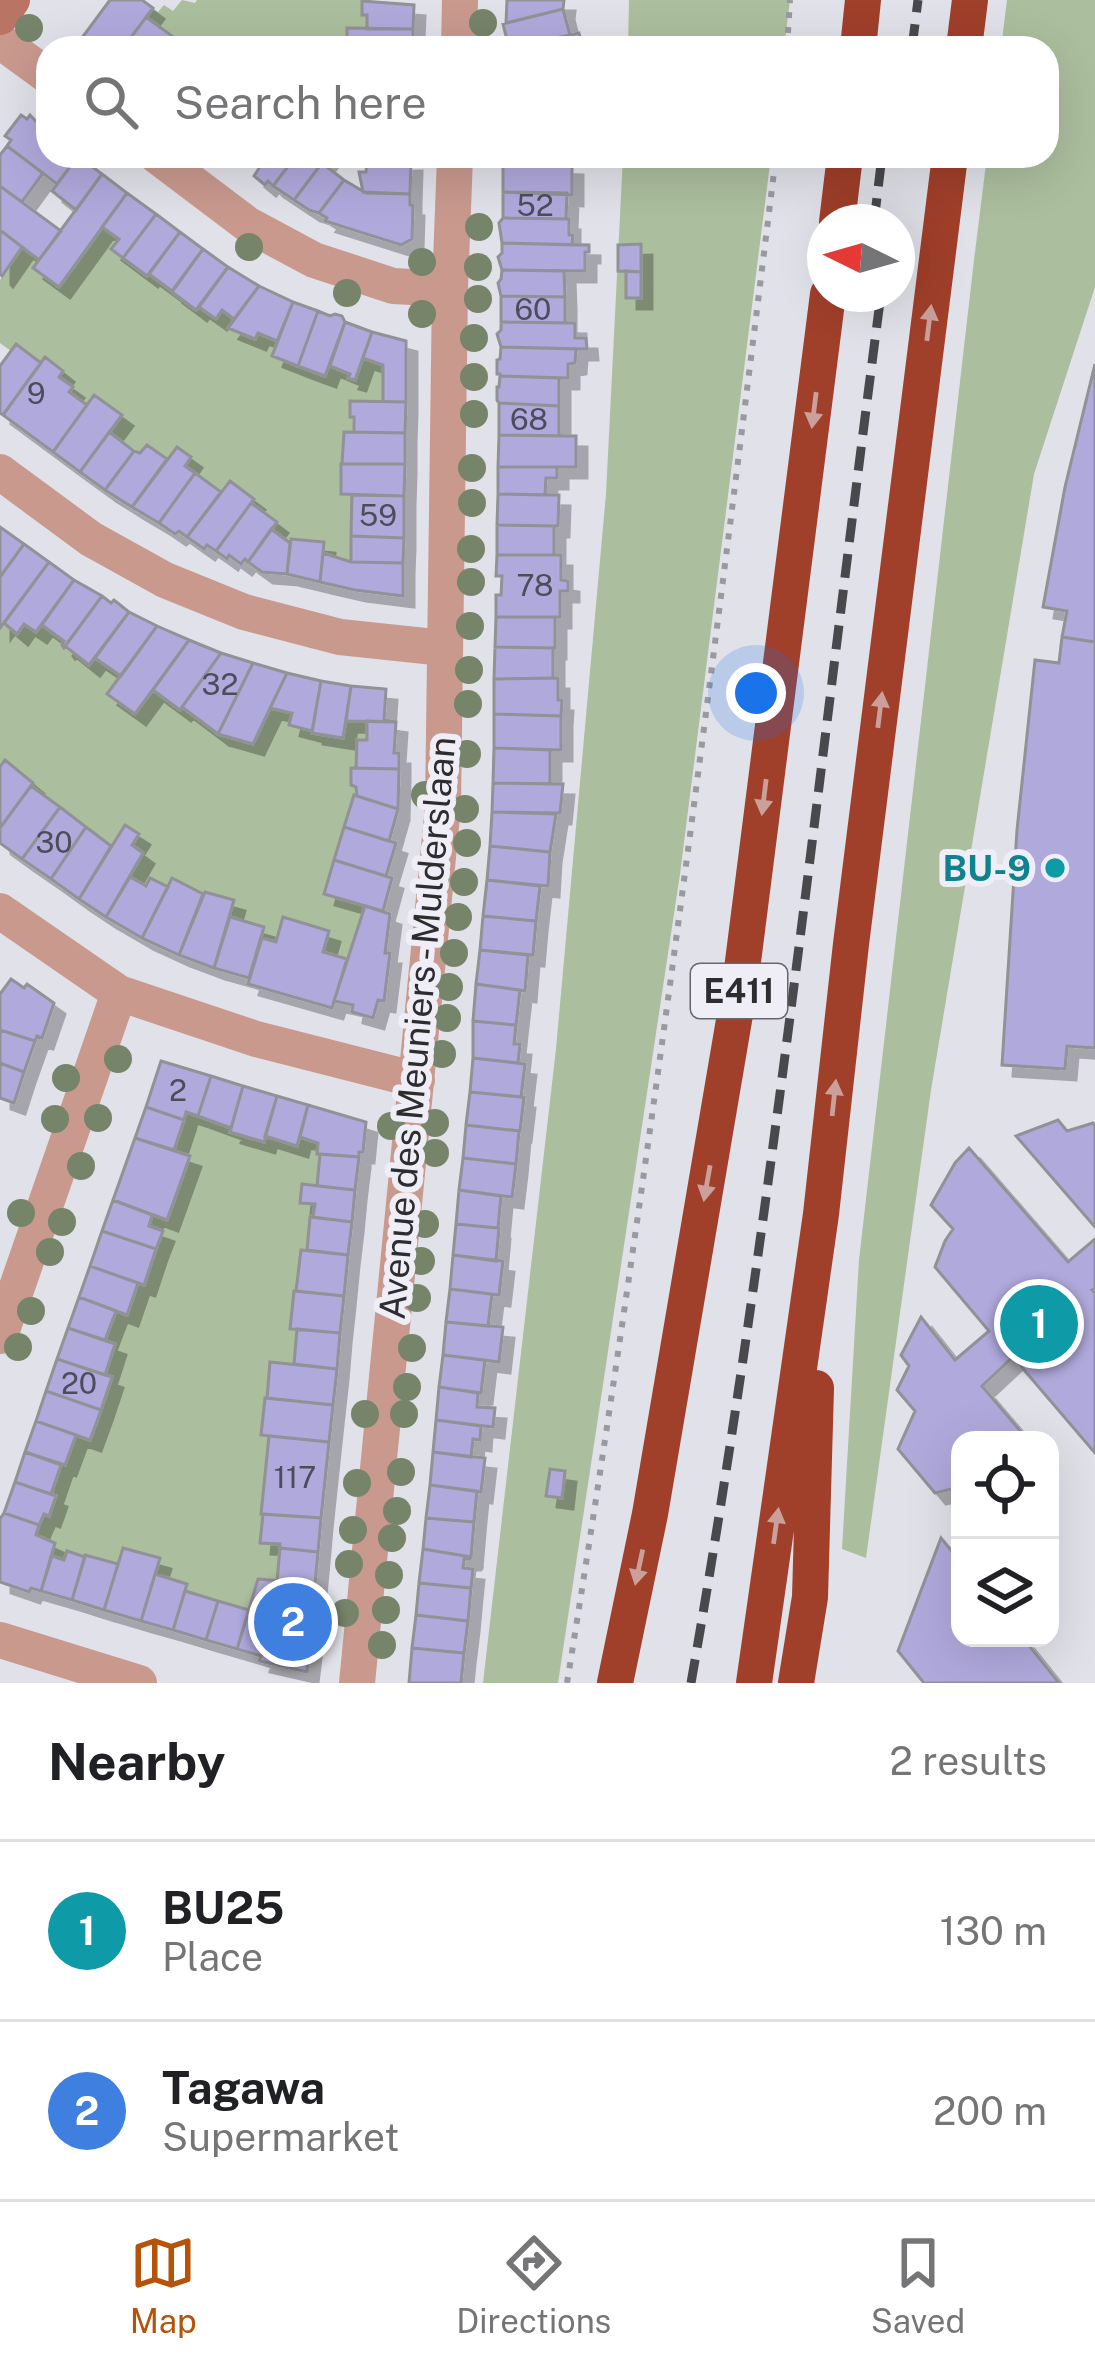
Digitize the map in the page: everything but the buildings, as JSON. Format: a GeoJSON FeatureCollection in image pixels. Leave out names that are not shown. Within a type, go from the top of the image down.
{"type":"FeatureCollection","features":[{"type":"Feature","properties":{"kind":"highway"},"geometry":{"type":"LineString","coordinates":[[859,36],[863,0]]}},
{"type":"Feature","properties":{"kind":"highway"},"geometry":{"type":"LineString","coordinates":[[966,36],[970,0]]}},
{"type":"Feature","properties":{"kind":"highway"},"geometry":{"type":"LineString","coordinates":[[839,204],[844,168]]}},
{"type":"Feature","properties":{"kind":"highway"},"geometry":{"type":"LineString","coordinates":[[754,1683],[821,1214],[948,168]]}},
{"type":"Feature","properties":{"kind":"highway","name":"E411"},"geometry":{"type":"LineString","coordinates":[[615,1683],[650,1514],[740,985],[826,312]]}},
{"type":"Feature","properties":{"kind":"highway"},"geometry":{"type":"LineString","coordinates":[[796,1683],[810,1597],[821,1214]]}},
{"type":"Feature","properties":{"kind":"street"},"geometry":{"type":"LineString","coordinates":[[0,17],[12,0]]}},
{"type":"Feature","properties":{"kind":"street"},"geometry":{"type":"LineString","coordinates":[[458,36],[460,0]]}},
{"type":"Feature","properties":{"kind":"street"},"geometry":{"type":"LineString","coordinates":[[0,41],[36,67]]}},
{"type":"Feature","properties":{"kind":"street"},"geometry":{"type":"LineString","coordinates":[[173,168],[247,224],[314,260],[393,286],[450,289]]}},
{"type":"Feature","properties":{"kind":"street","name":"Avenue des Meuniers - Mulderslaan"},"geometry":{"type":"LineString","coordinates":[[357,1683],[442,806],[455,168]]}},
{"type":"Feature","properties":{"kind":"street"},"geometry":{"type":"LineString","coordinates":[[0,472],[91,539],[165,580],[244,612],[340,638],[444,648]]}},
{"type":"Feature","properties":{"kind":"street"},"geometry":{"type":"LineString","coordinates":[[0,911],[119,993],[256,1039],[417,1081]]}},
{"type":"Feature","properties":{"kind":"street"},"geometry":{"type":"LineString","coordinates":[[0,1336],[119,993]]}},
{"type":"Feature","properties":{"kind":"street"},"geometry":{"type":"LineString","coordinates":[[0,1640],[139,1683]]}},
{"type":"Feature","properties":{"kind":"path"},"geometry":{"type":"LineString","coordinates":[[788,36],[790,0]]}},
{"type":"Feature","properties":{"kind":"path"},"geometry":{"type":"LineString","coordinates":[[567,1683],[700,767],[775,168]]}},
{"type":"Feature","properties":{"kind":"green space"},"geometry":{"type":"Polygon","coordinates":[[[182,0],[374,0],[362,2],[367,29],[347,28],[347,36],[168,36],[146,17],[153,8],[158,12],[164,5],[173,11],[182,0]]]}},
{"type":"Feature","properties":{"kind":"green space"},"geometry":{"type":"Polygon","coordinates":[[[629,0],[790,0],[786,36],[628,36],[629,0]]]}},
{"type":"Feature","properties":{"kind":"green space"},"geometry":{"type":"Polygon","coordinates":[[[1007,0],[1095,0],[1095,287],[1034,474],[931,1090],[866,1558],[842,1549],[859,1260],[986,168],[1059,168],[1059,36],[1002,36],[1007,0]]]}},
{"type":"Feature","properties":{"kind":"green space"},"geometry":{"type":"Polygon","coordinates":[[[622,168],[769,168],[680,874],[558,1683],[483,1683],[556,1049],[606,494],[622,168]]]}},
{"type":"Feature","properties":{"kind":"green space"},"geometry":{"type":"Polygon","coordinates":[[[102,227],[119,239],[111,250],[196,310],[199,307],[216,319],[222,310],[234,319],[229,328],[255,339],[258,333],[277,341],[273,356],[325,376],[330,366],[354,380],[363,358],[383,365],[383,402],[350,401],[354,432],[344,433],[341,494],[352,495],[351,562],[323,553],[323,542],[291,539],[290,543],[271,529],[276,522],[251,503],[253,499],[230,481],[221,492],[185,466],[191,457],[177,447],[167,459],[147,445],[140,453],[109,432],[121,415],[95,395],[87,405],[69,392],[59,377],[63,370],[45,358],[41,363],[17,345],[11,351],[0,343],[0,280],[22,247],[102,227]]]}},
{"type":"Feature","properties":{"kind":"green space"},"geometry":{"type":"Polygon","coordinates":[[[4,623],[17,633],[24,624],[36,632],[42,625],[89,665],[95,658],[121,676],[108,694],[134,714],[153,690],[218,734],[252,744],[270,708],[292,713],[290,726],[342,738],[346,721],[367,721],[367,740],[357,741],[356,768],[351,769],[357,796],[324,893],[365,906],[347,959],[323,952],[328,931],[283,917],[276,942],[262,938],[264,927],[230,917],[233,900],[203,894],[173,879],[168,887],[150,878],[146,886],[130,877],[143,853],[132,845],[138,833],[125,825],[111,846],[31,786],[33,782],[6,760],[0,766],[0,628],[4,623]]]}},
{"type":"Feature","properties":{"kind":"green space"},"geometry":{"type":"Polygon","coordinates":[[[186,1112],[263,1142],[265,1136],[297,1145],[300,1137],[318,1143],[320,1154],[317,1186],[303,1184],[301,1203],[315,1204],[293,1292],[294,1364],[270,1362],[261,1435],[269,1436],[260,1542],[280,1544],[277,1581],[249,1610],[185,1591],[186,1584],[155,1574],[159,1558],[123,1548],[118,1564],[68,1551],[64,1560],[52,1556],[54,1543],[36,1535],[44,1514],[50,1515],[61,1464],[66,1464],[76,1435],[90,1439],[112,1378],[105,1375],[115,1344],[105,1340],[116,1311],[138,1283],[144,1285],[162,1232],[149,1226],[152,1215],[167,1219],[190,1157],[174,1150],[186,1112]]]}},
{"type":"Feature","properties":{"kind":"railway"},"geometry":{"type":"LineString","coordinates":[[914,36],[918,0]]}},
{"type":"Feature","properties":{"kind":"railway"},"geometry":{"type":"LineString","coordinates":[[876,204],[881,168]]}},
{"type":"Feature","properties":{"kind":"railway"},"geometry":{"type":"LineString","coordinates":[[691,1683],[771,1163],[879,312]]}},
{"type":"Feature","properties":{"kind":"place","name":"BU-9"},"geometry":{"type":"Point","coordinates":[1055,868]}},
{"type":"Feature","properties":{"kind":"place","name":"BU25"},"geometry":{"type":"Point","coordinates":[1039,1324]}},
{"type":"Feature","properties":{"kind":"place","name":"Tagawa"},"geometry":{"type":"Point","coordinates":[293,1622]}}]}
